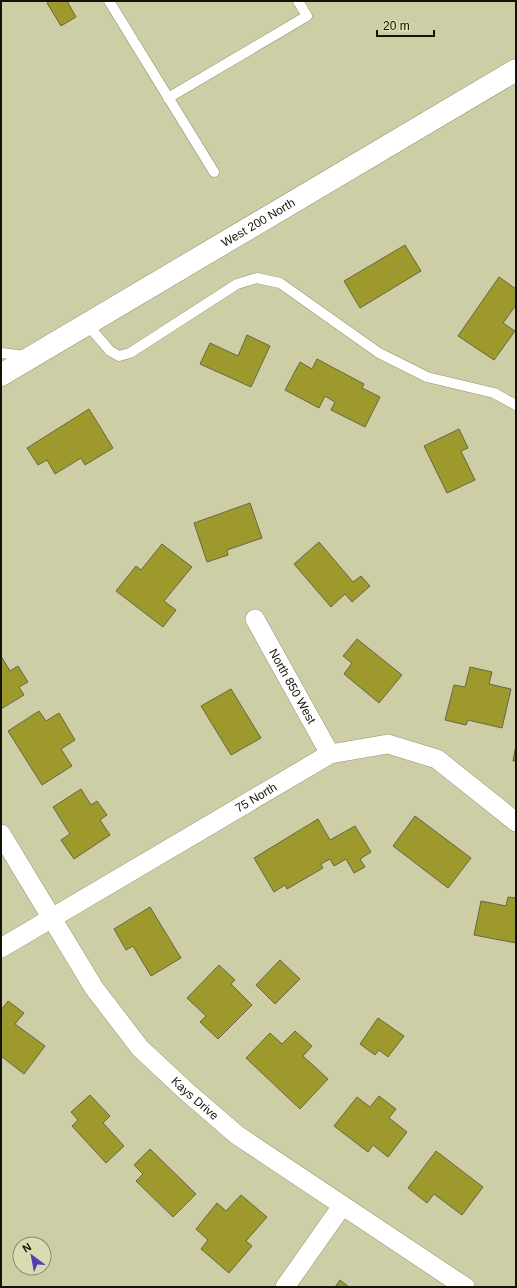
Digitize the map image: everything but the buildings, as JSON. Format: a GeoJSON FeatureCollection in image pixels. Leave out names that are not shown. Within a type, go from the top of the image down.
{"type":"FeatureCollection","features":[{"type":"Feature","properties":{"kind":"main road","name":"West 200 North"},"geometry":{"type":"LineString","coordinates":[[1,374],[516,70]]}},
{"type":"Feature","properties":{"kind":"street","name":"North 850 West"},"geometry":{"type":"LineString","coordinates":[[255,619],[330,754]]}},
{"type":"Feature","properties":{"kind":"street","name":"75 North"},"geometry":{"type":"LineString","coordinates":[[1,948],[330,754],[388,744],[437,759],[516,822]]}},
{"type":"Feature","properties":{"kind":"street","name":"Kays Drive"},"geometry":{"type":"LineString","coordinates":[[1,834],[94,988],[140,1048],[186,1091],[237,1135],[465,1287]]}},
{"type":"Feature","properties":{"kind":"street"},"geometry":{"type":"LineString","coordinates":[[285,1287],[342,1206]]}},
{"type":"Feature","properties":{"kind":"lane"},"geometry":{"type":"LineString","coordinates":[[108,1],[214,172]]}},
{"type":"Feature","properties":{"kind":"lane"},"geometry":{"type":"LineString","coordinates":[[168,98],[306,16],[298,1]]}},
{"type":"Feature","properties":{"kind":"lane"},"geometry":{"type":"LineString","coordinates":[[87,324],[110,351],[119,356],[130,352],[237,284],[257,278],[280,283],[379,353],[427,377],[494,394],[516,405]]}},
{"type":"Feature","properties":{"kind":"lane"},"geometry":{"type":"LineString","coordinates":[[1,352],[30,357]]}}]}
